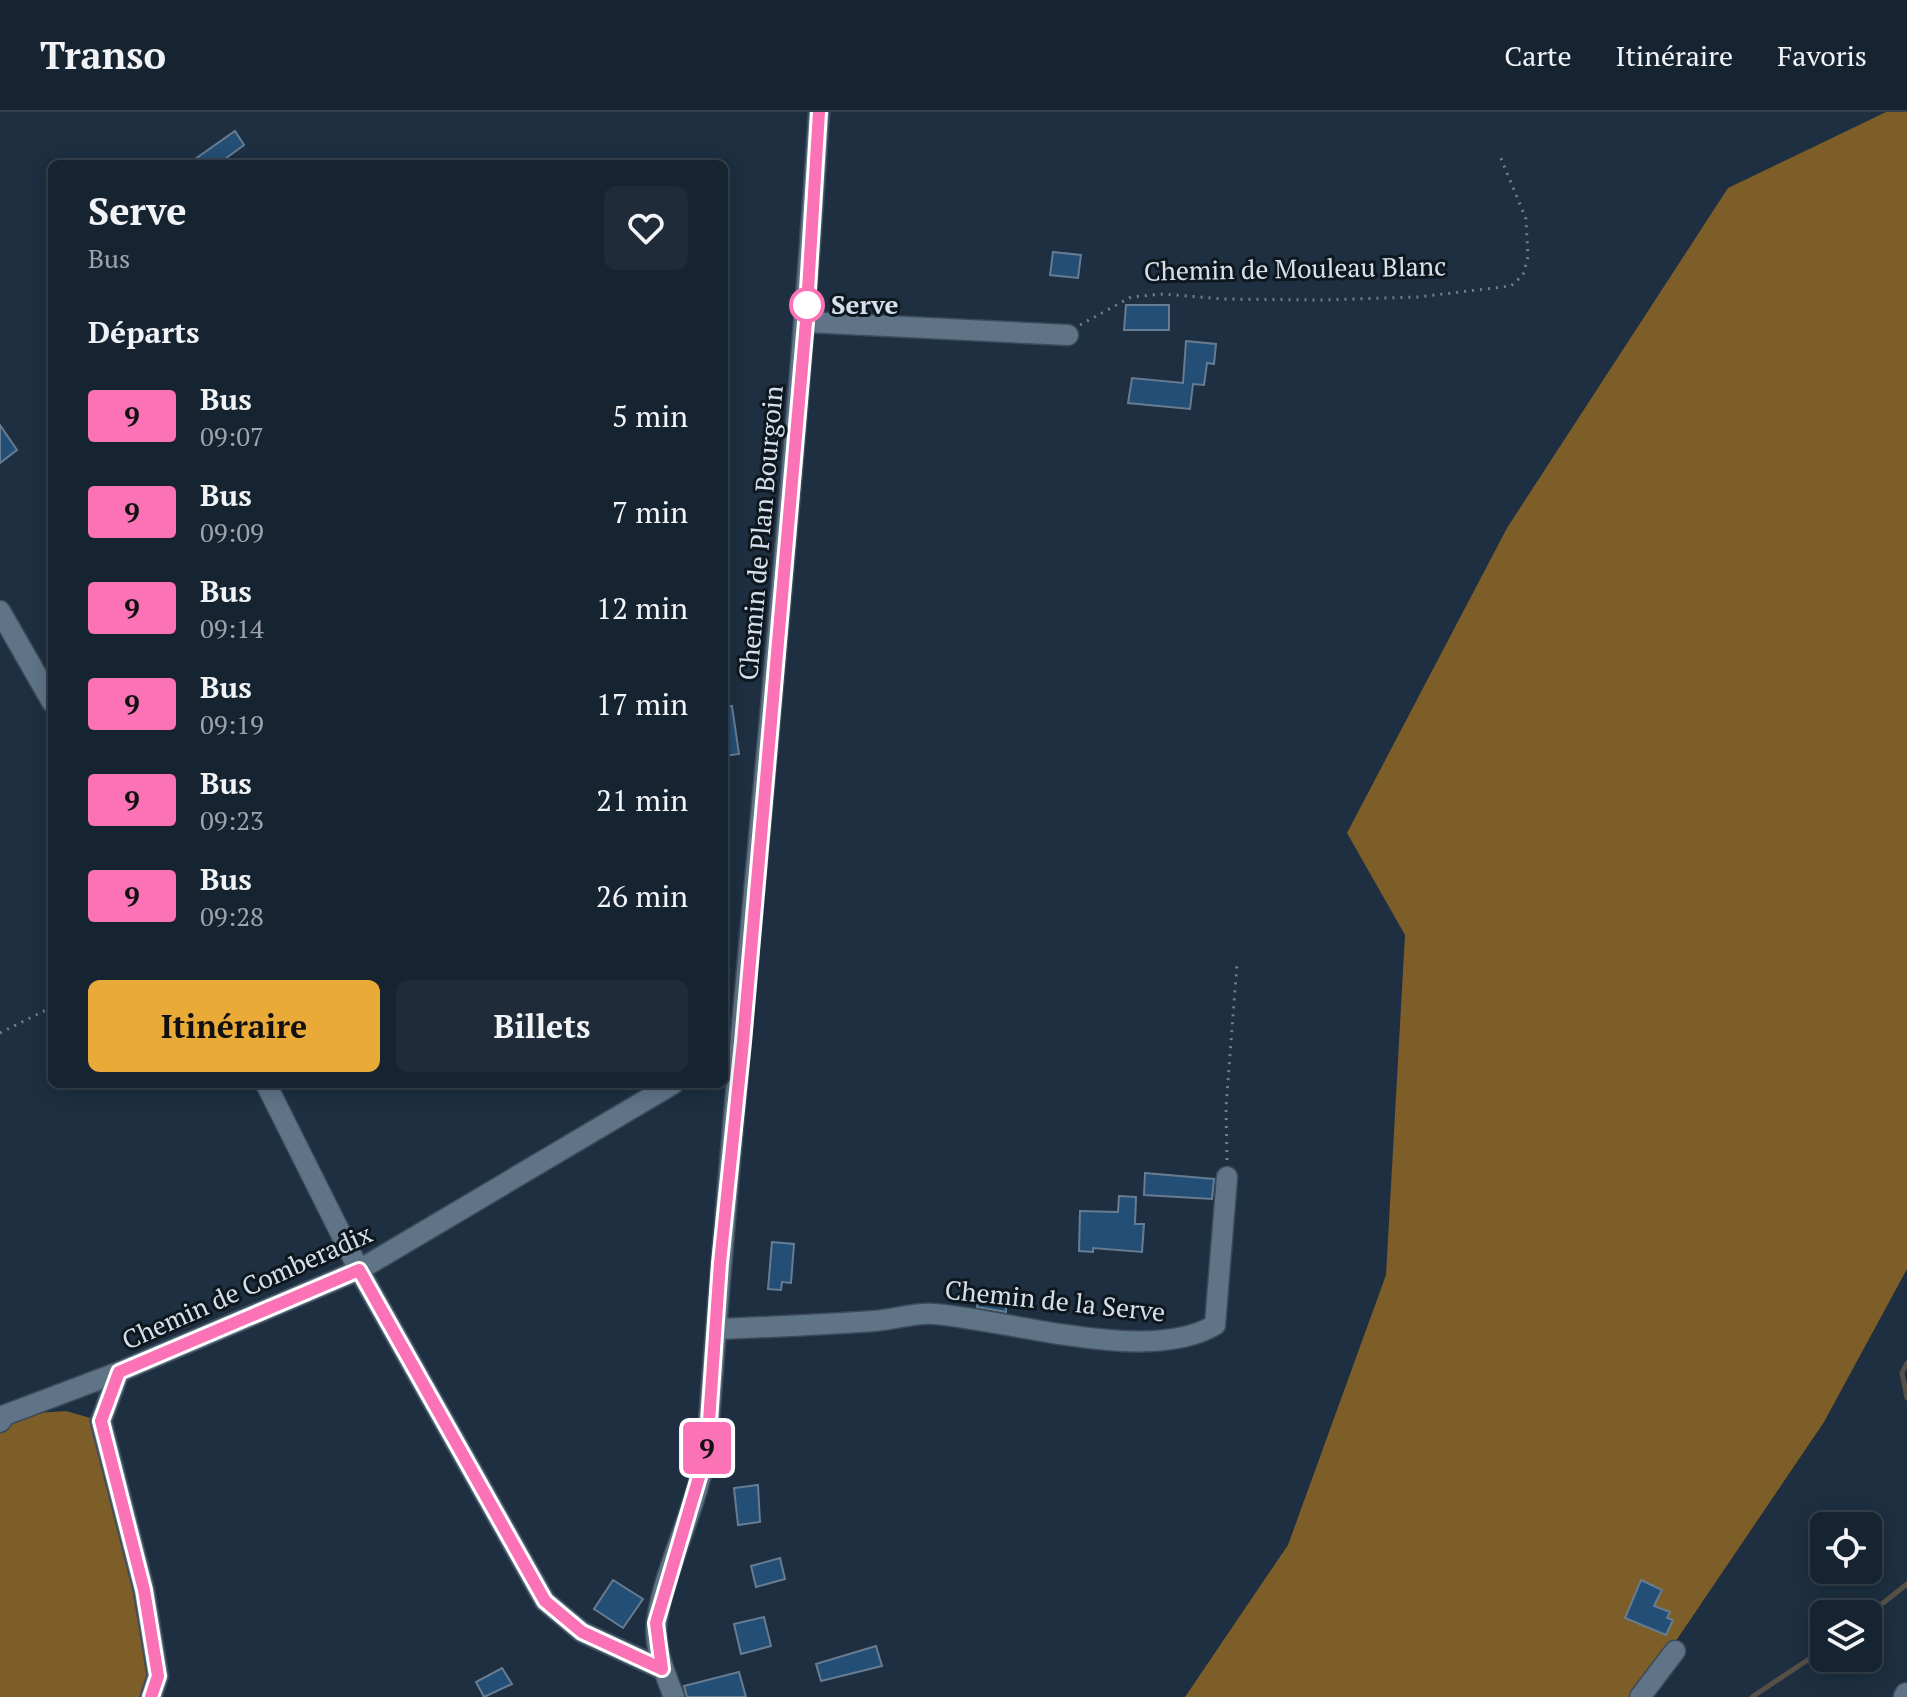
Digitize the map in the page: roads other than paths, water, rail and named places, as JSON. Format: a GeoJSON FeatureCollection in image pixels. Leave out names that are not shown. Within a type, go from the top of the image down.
{"type":"FeatureCollection","features":[{"type":"Feature","properties":{"kind":"street","name":"Chemin de Plan Bourgoin"},"geometry":{"type":"LineString","coordinates":[[674,1697],[662,1669],[656,1623],[707,1450],[806,322],[819,112]]}},
{"type":"Feature","properties":{"kind":"street"},"geometry":{"type":"LineString","coordinates":[[806,322],[1068,335]]}},
{"type":"Feature","properties":{"kind":"street"},"geometry":{"type":"LineString","coordinates":[[0,611],[48,695]]}},
{"type":"Feature","properties":{"kind":"street"},"geometry":{"type":"LineString","coordinates":[[728,1050],[743,1042]]}},
{"type":"Feature","properties":{"kind":"street"},"geometry":{"type":"LineString","coordinates":[[268,1088],[359,1270],[545,1601],[582,1632],[662,1669]]}},
{"type":"Feature","properties":{"kind":"street","name":"Chemin de Comberadix"},"geometry":{"type":"LineString","coordinates":[[0,1422],[5,1415],[119,1372],[359,1270],[666,1088]]}},
{"type":"Feature","properties":{"kind":"street","name":"Chemin de la Serve"},"geometry":{"type":"LineString","coordinates":[[716,1329],[878,1321],[932,1313],[1016,1329],[1158,1343],[1196,1337],[1215,1325],[1227,1177]]}},
{"type":"Feature","properties":{"kind":"street"},"geometry":{"type":"LineString","coordinates":[[119,1372],[101,1421],[146,1605],[158,1676],[151,1697]]}},
{"type":"Feature","properties":{"kind":"street"},"geometry":{"type":"LineString","coordinates":[[1640,1697],[1675,1651]]}},
{"type":"Feature","properties":{"kind":"waterway"},"geometry":{"type":"LineString","coordinates":[[1907,1363],[1902,1373],[1907,1398]]}},
{"type":"Feature","properties":{"kind":"waterway"},"geometry":{"type":"LineString","coordinates":[[1882,1604],[1907,1584]]}},
{"type":"Feature","properties":{"kind":"waterway"},"geometry":{"type":"LineString","coordinates":[[1752,1697],[1810,1658]]}},
{"type":"Feature","properties":{"kind":"place","name":"Serve"},"geometry":{"type":"Point","coordinates":[807,305]}}]}
